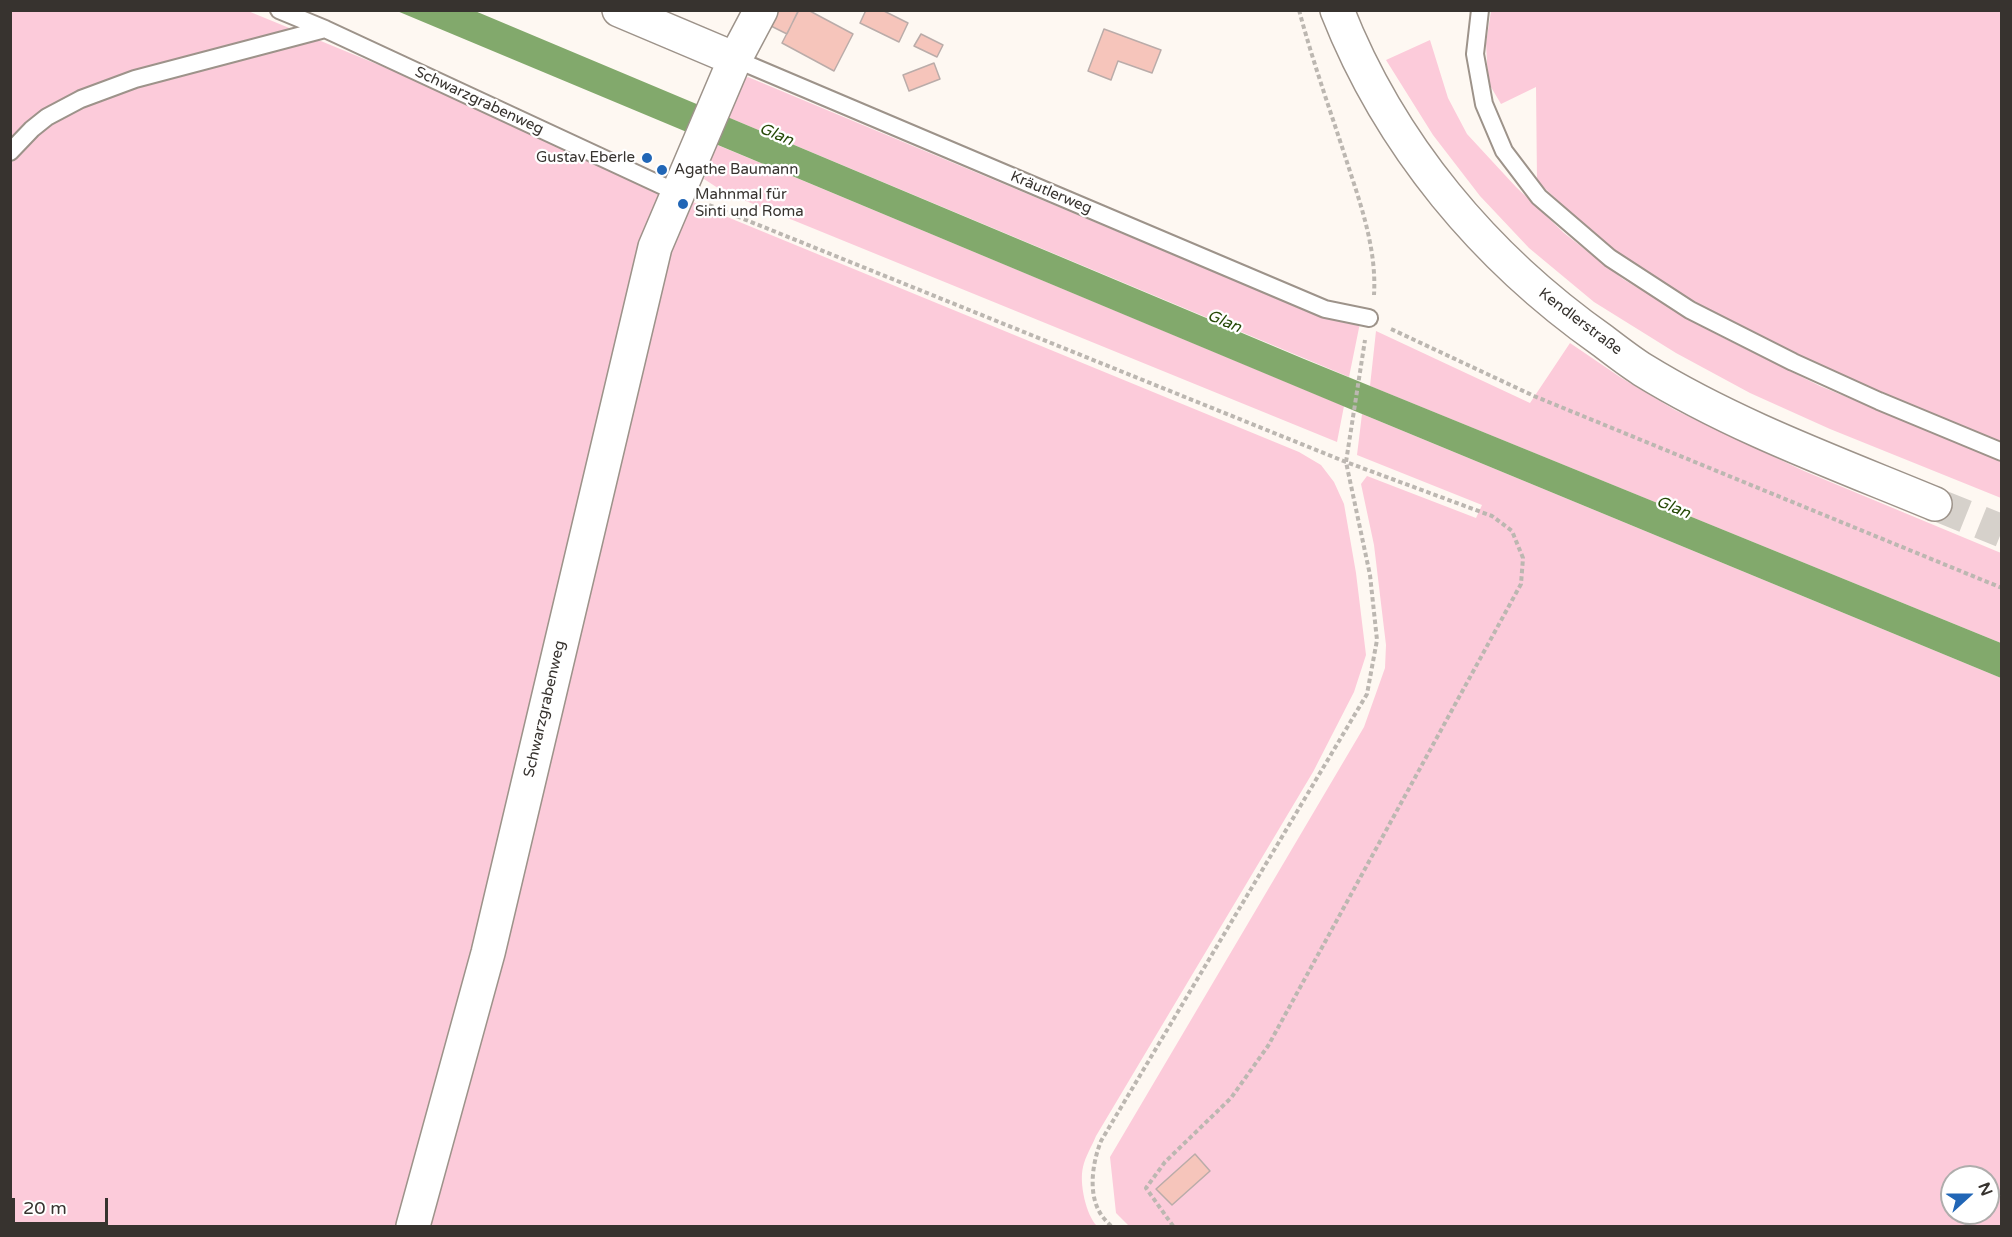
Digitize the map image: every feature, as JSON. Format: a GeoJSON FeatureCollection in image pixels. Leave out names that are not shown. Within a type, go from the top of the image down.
{"type":"FeatureCollection","features":[{"type":"Feature","properties":{"kind":"street","name":"Kräutlerweg"},"geometry":{"type":"LineString","coordinates":[[619,10],[732,67]]}},
{"type":"Feature","properties":{"kind":"street"},"geometry":{"type":"LineString","coordinates":[[682,185],[732,67],[760,10]]}},
{"type":"Feature","properties":{"kind":"street","name":"Kendlerstraße"},"geometry":{"type":"LineString","coordinates":[[1337,10],[1348,39],[1387,111],[1418,159],[1451,204],[1520,276],[1566,314],[1642,369],[1716,410],[1794,446],[1935,504]]}},
{"type":"Feature","properties":{"kind":"street","name":"Schwarzgrabenweg"},"geometry":{"type":"LineString","coordinates":[[413,1227],[488,953],[655,247],[682,185]]}},
{"type":"Feature","properties":{"kind":"lane","name":"Schwarzgrabenweg"},"geometry":{"type":"LineString","coordinates":[[279,10],[682,185]]}},
{"type":"Feature","properties":{"kind":"lane"},"geometry":{"type":"LineString","coordinates":[[1480,10],[1475,54],[1484,104],[1504,151],[1539,197],[1610,258],[1690,310],[1793,362],[2001,452]]}},
{"type":"Feature","properties":{"kind":"lane"},"geometry":{"type":"LineString","coordinates":[[10,152],[47,117],[81,99],[135,79],[325,29]]}},
{"type":"Feature","properties":{"kind":"lane","name":"Kräutlerweg"},"geometry":{"type":"LineString","coordinates":[[732,67],[1325,309],[1369,318]]}},
{"type":"Feature","properties":{"kind":"path"},"geometry":{"type":"LineString","coordinates":[[1299,10],[1357,192],[1370,242],[1374,293],[1369,318],[1534,396],[2001,588]]}},
{"type":"Feature","properties":{"kind":"path"},"geometry":{"type":"LineString","coordinates":[[682,185],[1346,462],[1492,516],[1512,531],[1522,558],[1521,584],[1268,1046],[1231,1098],[1165,1162],[1146,1188],[1173,1227]]}},
{"type":"Feature","properties":{"kind":"path"},"geometry":{"type":"LineString","coordinates":[[1111,1227],[1098,1210],[1094,1190],[1093,1161],[1101,1141],[1367,694],[1377,640],[1370,575],[1346,462],[1366,336]]}},
{"type":"Feature","properties":{"kind":"shaded area"},"geometry":{"type":"Polygon","coordinates":[[[10,11],[248,11],[447,93],[720,214],[1299,452],[1321,465],[1334,482],[1344,504],[1356,573],[1366,655],[1354,692],[1313,772],[1096,1136],[1084,1163],[1082,1181],[1087,1207],[1097,1226],[11,1226],[10,11]]]}},
{"type":"Feature","properties":{"kind":"shaded area"},"geometry":{"type":"Polygon","coordinates":[[[397,11],[475,11],[1304,359],[2001,643],[2001,678],[1362,414],[397,11]]]}},
{"type":"Feature","properties":{"kind":"shaded area"},"geometry":{"type":"Polygon","coordinates":[[[1491,11],[2001,11],[2001,443],[1843,378],[1734,326],[1606,246],[1537,181],[1536,87],[1501,104],[1488,82],[1486,43],[1491,11]]]}},
{"type":"Feature","properties":{"kind":"shaded area"},"geometry":{"type":"Polygon","coordinates":[[[1430,40],[1448,98],[1467,134],[1516,187],[1564,233],[1623,279],[1716,334],[1820,386],[2001,461],[2001,498],[1830,429],[1750,393],[1676,353],[1594,302],[1529,248],[1480,196],[1433,135],[1386,60],[1430,40]]]}},
{"type":"Feature","properties":{"kind":"shaded area"},"geometry":{"type":"Polygon","coordinates":[[[748,77],[1324,318],[1360,323],[1349,377],[725,116],[739,82],[748,77]]]}},
{"type":"Feature","properties":{"kind":"shaded area"},"geometry":{"type":"Polygon","coordinates":[[[715,144],[1344,406],[1337,442],[724,192],[704,179],[715,144]]]}},
{"type":"Feature","properties":{"kind":"shaded area"},"geometry":{"type":"Polygon","coordinates":[[[1376,331],[1530,403],[1570,343],[1675,410],[1804,471],[2001,553],[2001,643],[1370,386],[1376,331]]]}},
{"type":"Feature","properties":{"kind":"shaded area"},"geometry":{"type":"Polygon","coordinates":[[[1362,414],[2001,678],[2001,1226],[1129,1226],[1116,1213],[1110,1157],[1364,727],[1385,668],[1386,645],[1374,545],[1361,484],[1367,476],[1476,518],[1482,505],[1357,455],[1362,414]]]}},
{"type":"Feature","properties":{"kind":"building"},"geometry":{"type":"Polygon","coordinates":[[[775,10],[798,11],[787,34],[769,25],[775,10]]]}},
{"type":"Feature","properties":{"kind":"building"},"geometry":{"type":"Polygon","coordinates":[[[799,10],[808,10],[853,34],[834,71],[782,43],[799,10]]]}},
{"type":"Feature","properties":{"kind":"building"},"geometry":{"type":"Polygon","coordinates":[[[866,10],[882,10],[908,23],[899,42],[860,23],[866,10]]]}},
{"type":"Feature","properties":{"kind":"building"},"geometry":{"type":"Polygon","coordinates":[[[1104,29],[1161,50],[1152,73],[1118,61],[1111,80],[1088,71],[1104,29]]]}},
{"type":"Feature","properties":{"kind":"building"},"geometry":{"type":"Polygon","coordinates":[[[921,34],[943,45],[937,57],[914,46],[921,34]]]}},
{"type":"Feature","properties":{"kind":"building"},"geometry":{"type":"Polygon","coordinates":[[[934,63],[940,79],[909,91],[903,75],[934,63]]]}},
{"type":"Feature","properties":{"kind":"building"},"geometry":{"type":"Polygon","coordinates":[[[1195,1154],[1210,1171],[1172,1205],[1156,1189],[1195,1154]]]}},
{"type":"Feature","properties":{"kind":"tunnel"},"geometry":{"type":"LineString","coordinates":[[1935,504],[2002,531]]}},
{"type":"Feature","properties":{"kind":"place","name":"Gustav Eberle"},"geometry":{"type":"Point","coordinates":[647,158]}},
{"type":"Feature","properties":{"kind":"place","name":"Agathe Baumann"},"geometry":{"type":"Point","coordinates":[662,170]}},
{"type":"Feature","properties":{"kind":"place","name":"Mahnmal für Sinti und Roma"},"geometry":{"type":"Point","coordinates":[683,204]}},
{"type":"Feature","properties":{"kind":"water label","name":"Glan"},"geometry":{"type":"Point","coordinates":[776,135]}},
{"type":"Feature","properties":{"kind":"water label","name":"Glan"},"geometry":{"type":"Point","coordinates":[1224,322]}},
{"type":"Feature","properties":{"kind":"water label","name":"Glan"},"geometry":{"type":"Point","coordinates":[1673,508]}}]}
